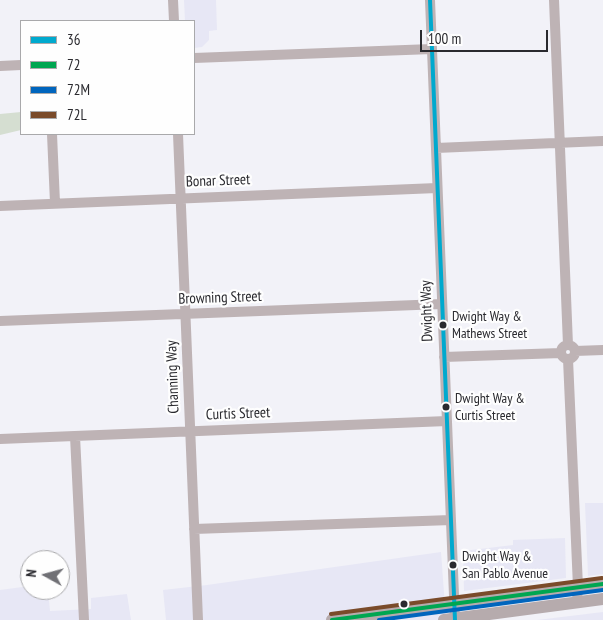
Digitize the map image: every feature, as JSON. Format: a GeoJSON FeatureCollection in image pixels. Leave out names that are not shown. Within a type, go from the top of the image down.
{"type":"FeatureCollection","features":[{"type":"Feature","properties":{"kind":"main road"},"geometry":{"type":"LineString","coordinates":[[332,620],[603,584]]}},
{"type":"Feature","properties":{"kind":"main road"},"geometry":{"type":"LineString","coordinates":[[452,620],[603,598]]}},
{"type":"Feature","properties":{"kind":"street"},"geometry":{"type":"LineString","coordinates":[[173,0],[174,20]]}},
{"type":"Feature","properties":{"kind":"street","name":"Dwight Way"},"geometry":{"type":"LineString","coordinates":[[430,0],[454,604],[452,620]]}},
{"type":"Feature","properties":{"kind":"street"},"geometry":{"type":"LineString","coordinates":[[554,0],[578,587],[576,602]]}},
{"type":"Feature","properties":{"kind":"street"},"geometry":{"type":"LineString","coordinates":[[195,58],[432,49]]}},
{"type":"Feature","properties":{"kind":"street"},"geometry":{"type":"LineString","coordinates":[[0,66],[20,65]]}},
{"type":"Feature","properties":{"kind":"street"},"geometry":{"type":"LineString","coordinates":[[52,135],[55,203]]}},
{"type":"Feature","properties":{"kind":"street","name":"Channing Way"},"geometry":{"type":"LineString","coordinates":[[178,135],[198,620]]}},
{"type":"Feature","properties":{"kind":"street"},"geometry":{"type":"LineString","coordinates":[[436,148],[603,140]]}},
{"type":"Feature","properties":{"kind":"street","name":"Bonar Street"},"geometry":{"type":"LineString","coordinates":[[0,206],[437,188]]}},
{"type":"Feature","properties":{"kind":"street","name":"Browning Street"},"geometry":{"type":"LineString","coordinates":[[0,322],[442,304]]}},
{"type":"Feature","properties":{"kind":"street"},"geometry":{"type":"LineString","coordinates":[[444,357],[603,350]]}},
{"type":"Feature","properties":{"kind":"street","name":"Curtis Street"},"geometry":{"type":"LineString","coordinates":[[0,439],[447,421]]}},
{"type":"Feature","properties":{"kind":"street"},"geometry":{"type":"LineString","coordinates":[[75,436],[84,620]]}},
{"type":"Feature","properties":{"kind":"street"},"geometry":{"type":"LineString","coordinates":[[194,530],[450,520]]}},
{"type":"Feature","properties":{"kind":"shaded area"},"geometry":{"type":"Polygon","coordinates":[[[184,0],[216,0],[217,30],[209,31],[209,40],[202,47],[195,48],[195,20],[185,20],[184,0]]]}},
{"type":"Feature","properties":{"kind":"shaded area"},"geometry":{"type":"Polygon","coordinates":[[[20,112],[20,130],[0,135],[0,114],[20,112]]]}},
{"type":"Feature","properties":{"kind":"shaded area"},"geometry":{"type":"Polygon","coordinates":[[[585,503],[603,503],[603,574],[588,576],[585,503]]]}},
{"type":"Feature","properties":{"kind":"shaded area"},"geometry":{"type":"Polygon","coordinates":[[[565,538],[566,578],[464,591],[463,551],[513,545],[513,540],[565,538]]]}},
{"type":"Feature","properties":{"kind":"shaded area"},"geometry":{"type":"Polygon","coordinates":[[[441,552],[446,620],[166,620],[163,590],[441,552]]]}},
{"type":"Feature","properties":{"kind":"shaded area"},"geometry":{"type":"Polygon","coordinates":[[[20,587],[20,600],[49,600],[50,611],[91,609],[91,598],[127,594],[131,620],[0,620],[0,590],[20,587]]]}},
{"type":"Feature","properties":{"kind":"shaded area"},"geometry":{"type":"Polygon","coordinates":[[[603,612],[603,620],[537,620],[603,612]]]}},
{"type":"Feature","properties":{"kind":"transit line","name":"36"},"geometry":{"type":"LineString","coordinates":[[430,0],[455,620]]}},
{"type":"Feature","properties":{"kind":"transit line","name":"72L"},"geometry":{"type":"LineString","coordinates":[[331,614],[602,578]]}},
{"type":"Feature","properties":{"kind":"transit line","name":"72"},"geometry":{"type":"LineString","coordinates":[[332,620],[603,584]]}},
{"type":"Feature","properties":{"kind":"transit line","name":"72M"},"geometry":{"type":"LineString","coordinates":[[379,620],[603,590]]}},
{"type":"Feature","properties":{"kind":"place","name":"Dwight Way & Mathews Street"},"geometry":{"type":"Point","coordinates":[443,325]}},
{"type":"Feature","properties":{"kind":"place","name":"Dwight Way & Curtis Street"},"geometry":{"type":"Point","coordinates":[446,407]}},
{"type":"Feature","properties":{"kind":"place","name":"Dwight Way & San Pablo Avenue"},"geometry":{"type":"Point","coordinates":[453,565]}}]}
